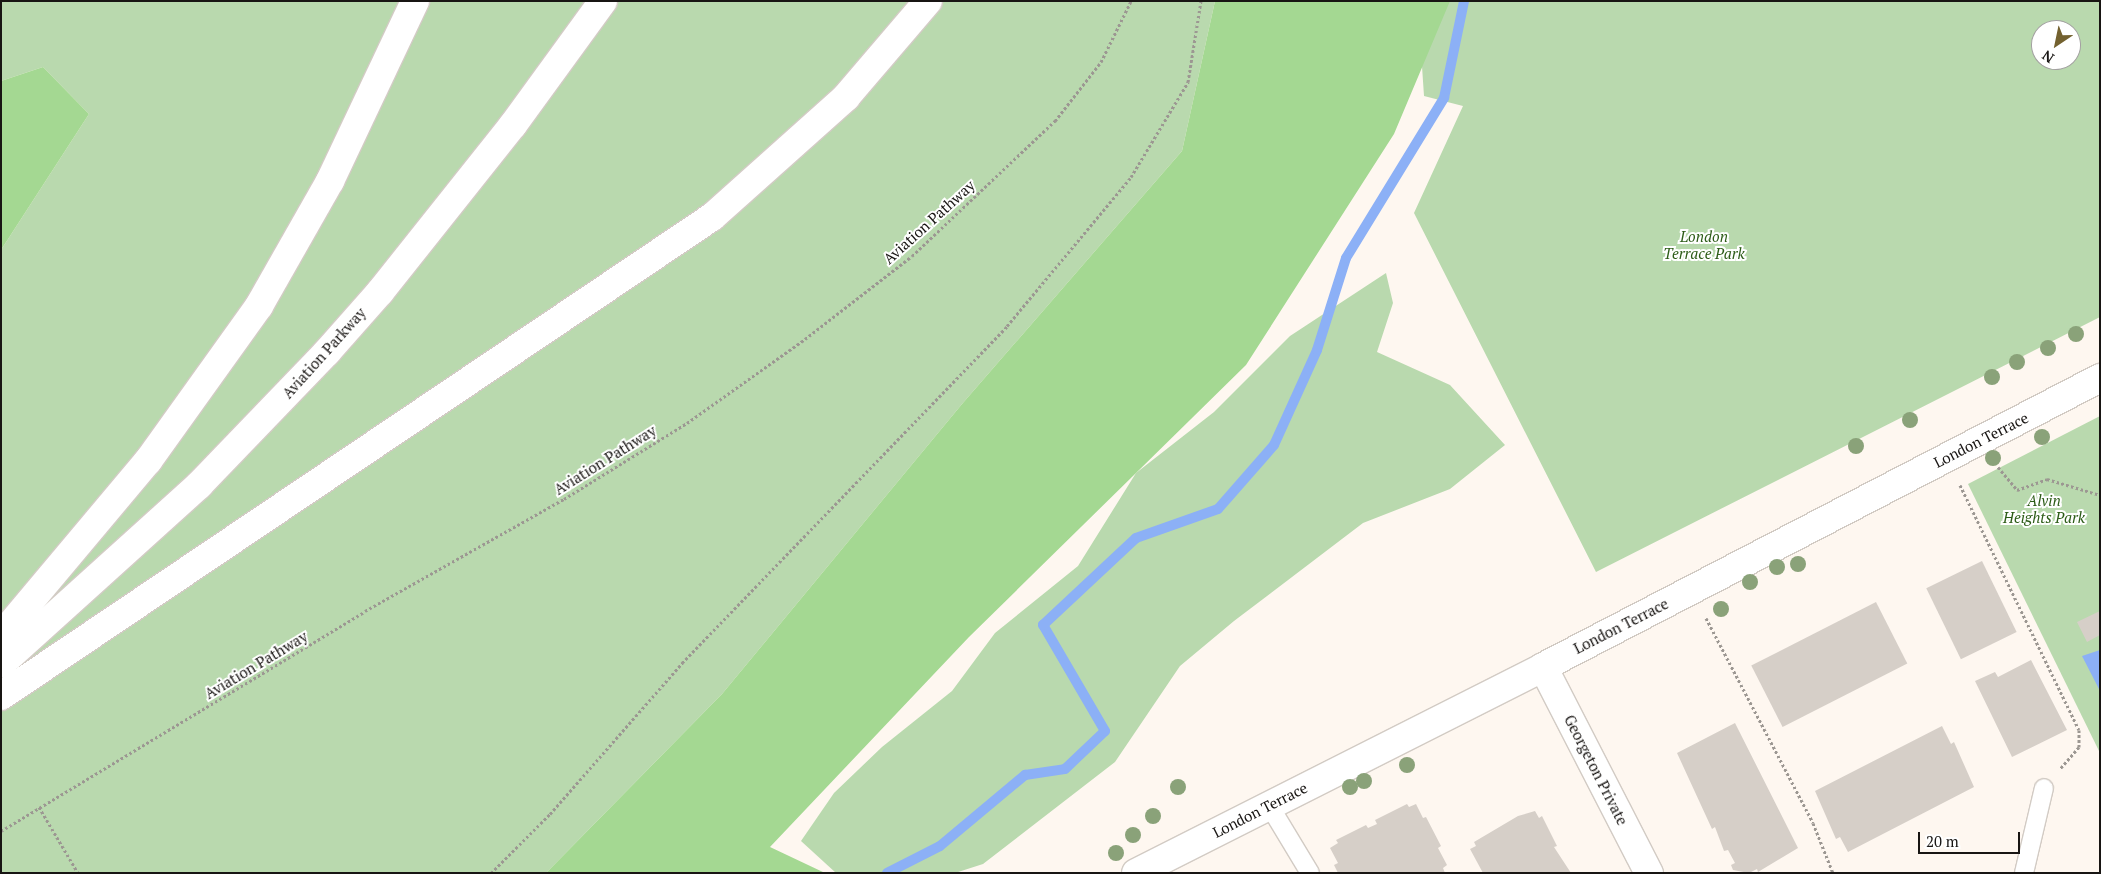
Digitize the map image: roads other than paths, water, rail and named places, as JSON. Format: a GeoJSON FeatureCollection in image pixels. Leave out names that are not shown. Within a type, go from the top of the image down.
{"type":"FeatureCollection","features":[{"type":"Feature","properties":{"kind":"main road"},"geometry":{"type":"LineString","coordinates":[[1,636],[148,461],[259,306],[330,181],[415,1]]}},
{"type":"Feature","properties":{"kind":"main road","name":"Aviation Parkway"},"geometry":{"type":"LineString","coordinates":[[1,664],[199,485],[327,352],[380,292],[514,125],[603,1]]}},
{"type":"Feature","properties":{"kind":"main road"},"geometry":{"type":"LineString","coordinates":[[1,696],[712,218],[846,97],[928,1]]}},
{"type":"Feature","properties":{"kind":"main road","name":"London Terrace"},"geometry":{"type":"LineString","coordinates":[[1139,872],[1543,667],[2100,378]]}},
{"type":"Feature","properties":{"kind":"main road","name":"Georgeton Private"},"geometry":{"type":"LineString","coordinates":[[1543,667],[1650,873]]}},
{"type":"Feature","properties":{"kind":"lane"},"geometry":{"type":"LineString","coordinates":[[2024,873],[2044,788]]}},
{"type":"Feature","properties":{"kind":"lane"},"geometry":{"type":"LineString","coordinates":[[1269,805],[1310,873]]}},
{"type":"Feature","properties":{"kind":"water"},"geometry":{"type":"Polygon","coordinates":[[[2100,650],[2100,691],[2082,656],[2100,650]]]}},
{"type":"Feature","properties":{"kind":"waterway"},"geometry":{"type":"LineString","coordinates":[[887,873],[940,846],[1025,775],[1065,769],[1105,731],[1043,625],[1136,538],[1218,509],[1274,445],[1317,350],[1346,258],[1444,98],[1464,1]]}},
{"type":"Feature","properties":{"kind":"park label","name":"London Terrace Park"},"geometry":{"type":"Point","coordinates":[1704,244]}},
{"type":"Feature","properties":{"kind":"park label","name":"Alvin Heights Park"},"geometry":{"type":"Point","coordinates":[2044,508]}}]}
